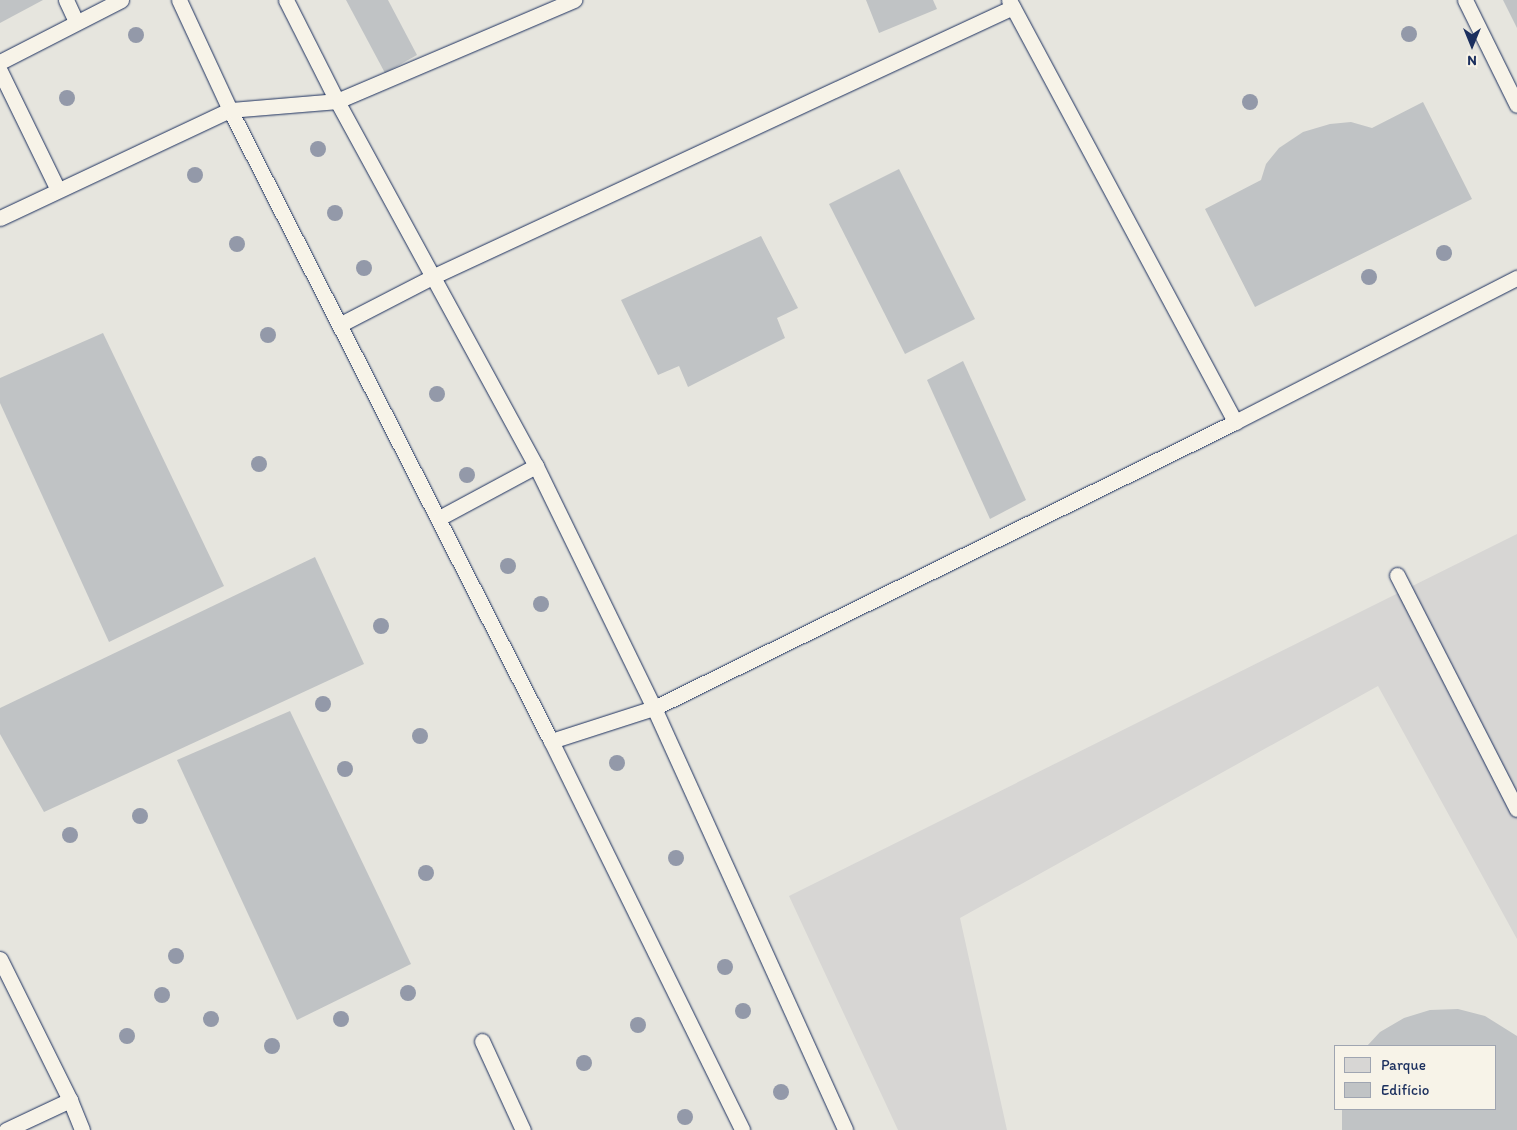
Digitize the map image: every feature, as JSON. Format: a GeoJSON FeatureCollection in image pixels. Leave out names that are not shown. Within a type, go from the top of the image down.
{"type":"FeatureCollection","features":[{"type":"Feature","properties":{"kind":"lane"},"geometry":{"type":"LineString","coordinates":[[66,0],[76,21]]}},
{"type":"Feature","properties":{"kind":"lane"},"geometry":{"type":"LineString","coordinates":[[0,62],[76,21],[121,0]]}},
{"type":"Feature","properties":{"kind":"lane"},"geometry":{"type":"LineString","coordinates":[[179,0],[230,110],[341,324],[552,741],[742,1130]]}},
{"type":"Feature","properties":{"kind":"lane"},"geometry":{"type":"LineString","coordinates":[[286,0],[337,101],[536,466],[654,708],[845,1130]]}},
{"type":"Feature","properties":{"kind":"lane"},"geometry":{"type":"LineString","coordinates":[[0,218],[58,188],[230,110],[337,101],[574,0]]}},
{"type":"Feature","properties":{"kind":"lane"},"geometry":{"type":"LineString","coordinates":[[1465,0],[1517,105]]}},
{"type":"Feature","properties":{"kind":"lane"},"geometry":{"type":"LineString","coordinates":[[341,324],[434,276],[1011,3],[1235,422]]}},
{"type":"Feature","properties":{"kind":"lane"},"geometry":{"type":"LineString","coordinates":[[0,71],[58,188]]}},
{"type":"Feature","properties":{"kind":"lane"},"geometry":{"type":"LineString","coordinates":[[552,741],[654,708],[1235,422],[1517,278]]}},
{"type":"Feature","properties":{"kind":"lane"},"geometry":{"type":"LineString","coordinates":[[439,518],[536,466]]}},
{"type":"Feature","properties":{"kind":"lane"},"geometry":{"type":"LineString","coordinates":[[1397,575],[1517,809]]}},
{"type":"Feature","properties":{"kind":"lane"},"geometry":{"type":"LineString","coordinates":[[0,959],[70,1100],[82,1130]]}},
{"type":"Feature","properties":{"kind":"lane"},"geometry":{"type":"LineString","coordinates":[[482,1041],[523,1130]]}},
{"type":"Feature","properties":{"kind":"lane"},"geometry":{"type":"LineString","coordinates":[[6,1130],[70,1100]]}},
{"type":"Feature","properties":{"kind":"shaded area"},"geometry":{"type":"Polygon","coordinates":[[[0,0],[1517,0],[1517,1130],[0,1130],[0,0]]]}},
{"type":"Feature","properties":{"kind":"green space"},"geometry":{"type":"Polygon","coordinates":[[[1517,534],[1517,939],[1378,686],[960,918],[1007,1130],[898,1130],[789,896],[1517,534]]]}},
{"type":"Feature","properties":{"kind":"building"},"geometry":{"type":"Polygon","coordinates":[[[0,0],[43,0],[0,23],[0,0]]]}},
{"type":"Feature","properties":{"kind":"building"},"geometry":{"type":"Polygon","coordinates":[[[346,0],[388,0],[417,55],[385,73],[346,0]]]}},
{"type":"Feature","properties":{"kind":"building"},"geometry":{"type":"Polygon","coordinates":[[[866,0],[933,0],[937,9],[879,33],[866,0]]]}},
{"type":"Feature","properties":{"kind":"building"},"geometry":{"type":"Polygon","coordinates":[[[1503,0],[1517,0],[1517,28],[1503,0]]]}},
{"type":"Feature","properties":{"kind":"building"},"geometry":{"type":"Polygon","coordinates":[[[1423,102],[1472,199],[1255,307],[1205,209],[1261,180],[1266,164],[1279,148],[1303,132],[1330,124],[1351,122],[1372,128],[1423,102]]]}},
{"type":"Feature","properties":{"kind":"building"},"geometry":{"type":"Polygon","coordinates":[[[899,169],[975,319],[905,354],[829,204],[899,169]]]}},
{"type":"Feature","properties":{"kind":"building"},"geometry":{"type":"Polygon","coordinates":[[[761,236],[798,308],[777,318],[785,338],[688,387],[679,366],[658,375],[621,300],[761,236]]]}},
{"type":"Feature","properties":{"kind":"building"},"geometry":{"type":"Polygon","coordinates":[[[103,333],[224,586],[109,642],[0,403],[0,378],[103,333]]]}},
{"type":"Feature","properties":{"kind":"building"},"geometry":{"type":"Polygon","coordinates":[[[963,361],[1026,500],[990,519],[927,380],[963,361]]]}},
{"type":"Feature","properties":{"kind":"building"},"geometry":{"type":"Polygon","coordinates":[[[315,557],[364,664],[44,812],[0,734],[0,708],[315,557]]]}},
{"type":"Feature","properties":{"kind":"building"},"geometry":{"type":"Polygon","coordinates":[[[290,711],[411,964],[297,1020],[177,760],[290,711]]]}},
{"type":"Feature","properties":{"kind":"building"},"geometry":{"type":"Polygon","coordinates":[[[1458,1009],[1485,1016],[1517,1036],[1517,1130],[1342,1130],[1342,1110],[1497,1110],[1497,1045],[1368,1045],[1380,1032],[1404,1018],[1430,1010],[1458,1009]]]}}]}
